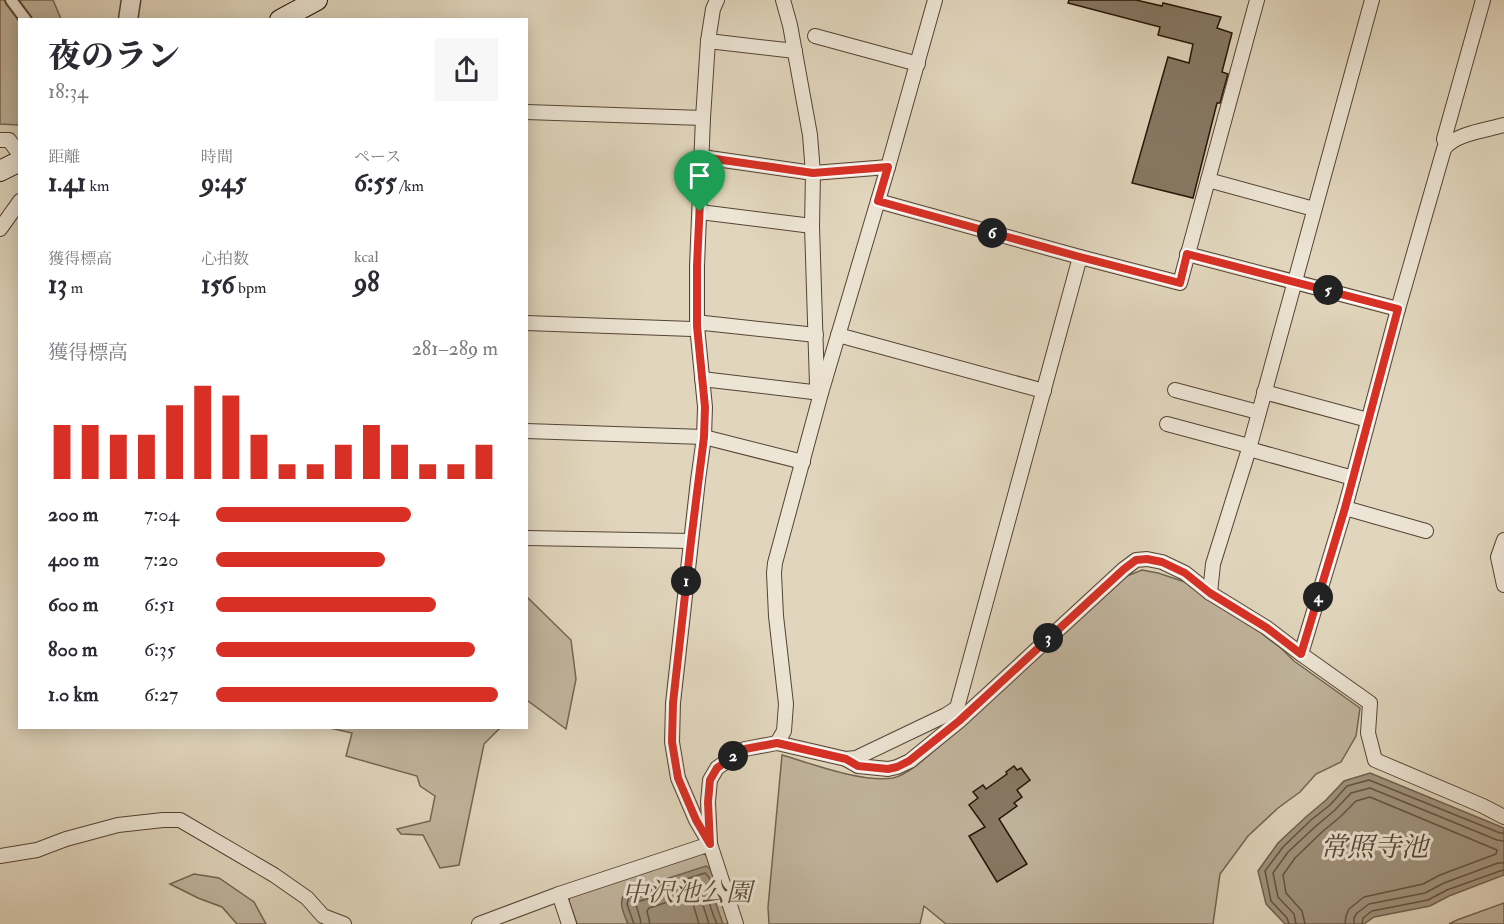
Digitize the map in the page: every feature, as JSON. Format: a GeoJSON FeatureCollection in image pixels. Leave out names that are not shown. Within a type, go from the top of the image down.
{"type":"FeatureCollection","features":[{"type":"Feature","properties":{"kind":"main road"},"geometry":{"type":"LineString","coordinates":[[284,18],[316,0]]}},
{"type":"Feature","properties":{"kind":"main road"},"geometry":{"type":"LineString","coordinates":[[0,171],[18,162]]}},
{"type":"Feature","properties":{"kind":"street"},"geometry":{"type":"LineString","coordinates":[[11,0],[24,18]]}},
{"type":"Feature","properties":{"kind":"street"},"geometry":{"type":"LineString","coordinates":[[717,0],[713,9],[708,41],[697,266],[697,326],[705,407],[704,437],[673,703],[672,742],[678,778],[696,820],[710,844],[736,924]]}},
{"type":"Feature","properties":{"kind":"street"},"geometry":{"type":"LineString","coordinates":[[783,0],[790,25],[810,135],[813,173],[812,226],[817,385],[821,393]]}},
{"type":"Feature","properties":{"kind":"street"},"geometry":{"type":"LineString","coordinates":[[777,743],[784,731],[786,704],[776,616],[775,563],[821,393],[935,0]]}},
{"type":"Feature","properties":{"kind":"street"},"geometry":{"type":"LineString","coordinates":[[878,201],[1180,283],[1257,0]]}},
{"type":"Feature","properties":{"kind":"street"},"geometry":{"type":"LineString","coordinates":[[1210,593],[1214,564],[1249,447],[1372,0]]}},
{"type":"Feature","properties":{"kind":"street"},"geometry":{"type":"LineString","coordinates":[[1446,145],[1444,139],[1483,0]]}},
{"type":"Feature","properties":{"kind":"street"},"geometry":{"type":"LineString","coordinates":[[815,36],[918,64]]}},
{"type":"Feature","properties":{"kind":"street"},"geometry":{"type":"LineString","coordinates":[[708,41],[795,51]]}},
{"type":"Feature","properties":{"kind":"street"},"geometry":{"type":"LineString","coordinates":[[528,112],[703,118]]}},
{"type":"Feature","properties":{"kind":"street"},"geometry":{"type":"LineString","coordinates":[[1301,654],[1345,508],[1398,309],[1444,149],[1446,145],[1460,137],[1504,125]]}},
{"type":"Feature","properties":{"kind":"street"},"geometry":{"type":"LineString","coordinates":[[0,140],[9,140],[18,152]]}},
{"type":"Feature","properties":{"kind":"street"},"geometry":{"type":"LineString","coordinates":[[702,157],[813,173],[888,167]]}},
{"type":"Feature","properties":{"kind":"street"},"geometry":{"type":"LineString","coordinates":[[1208,180],[1314,209]]}},
{"type":"Feature","properties":{"kind":"street"},"geometry":{"type":"LineString","coordinates":[[0,229],[18,204]]}},
{"type":"Feature","properties":{"kind":"street"},"geometry":{"type":"LineString","coordinates":[[700,212],[812,226]]}},
{"type":"Feature","properties":{"kind":"street"},"geometry":{"type":"LineString","coordinates":[[1187,254],[1398,309]]}},
{"type":"Feature","properties":{"kind":"street"},"geometry":{"type":"LineString","coordinates":[[846,759],[856,758],[957,708],[1080,257]]}},
{"type":"Feature","properties":{"kind":"street"},"geometry":{"type":"LineString","coordinates":[[528,323],[692,329],[704,323],[816,335]]}},
{"type":"Feature","properties":{"kind":"street"},"geometry":{"type":"LineString","coordinates":[[838,335],[1044,391]]}},
{"type":"Feature","properties":{"kind":"street"},"geometry":{"type":"LineString","coordinates":[[702,379],[821,393]]}},
{"type":"Feature","properties":{"kind":"street"},"geometry":{"type":"LineString","coordinates":[[1175,390],[1258,412]]}},
{"type":"Feature","properties":{"kind":"street"},"geometry":{"type":"LineString","coordinates":[[1264,392],[1368,420]]}},
{"type":"Feature","properties":{"kind":"street"},"geometry":{"type":"LineString","coordinates":[[1167,424],[1353,478]]}},
{"type":"Feature","properties":{"kind":"street"},"geometry":{"type":"LineString","coordinates":[[528,431],[704,437],[803,462]]}},
{"type":"Feature","properties":{"kind":"street"},"geometry":{"type":"LineString","coordinates":[[1345,508],[1426,531]]}},
{"type":"Feature","properties":{"kind":"street"},"geometry":{"type":"LineString","coordinates":[[528,538],[691,541]]}},
{"type":"Feature","properties":{"kind":"street"},"geometry":{"type":"LineString","coordinates":[[1504,540],[1498,557],[1504,585]]}},
{"type":"Feature","properties":{"kind":"street"},"geometry":{"type":"LineString","coordinates":[[710,844],[708,802],[710,780],[717,768],[738,753],[745,749],[777,743],[846,759],[858,766],[888,769],[897,767],[909,761],[959,721],[1124,569],[1136,560],[1147,559],[1162,562],[1185,573],[1210,593],[1267,628],[1370,703],[1368,733],[1375,760],[1504,817]]}},
{"type":"Feature","properties":{"kind":"street"},"geometry":{"type":"LineString","coordinates":[[0,856],[37,850],[66,838],[118,825],[180,820],[274,875],[307,898],[323,916],[344,924]]}},
{"type":"Feature","properties":{"kind":"street"},"geometry":{"type":"LineString","coordinates":[[478,924],[559,894],[710,844]]}},
{"type":"Feature","properties":{"kind":"street"},"geometry":{"type":"LineString","coordinates":[[559,894],[569,924]]}},
{"type":"Feature","properties":{"kind":"green space"},"geometry":{"type":"Polygon","coordinates":[[[0,0],[53,0],[61,18],[18,18],[18,125],[0,124],[0,0]]]}},
{"type":"Feature","properties":{"kind":"green space"},"geometry":{"type":"Polygon","coordinates":[[[1142,570],[1185,582],[1261,633],[1294,661],[1360,708],[1356,736],[1341,762],[1316,774],[1300,792],[1278,808],[1248,836],[1220,874],[1213,924],[946,924],[924,906],[920,924],[769,924],[768,907],[782,755],[823,768],[867,778],[881,779],[900,776],[929,755],[1127,576],[1142,570]]]}},
{"type":"Feature","properties":{"kind":"green space"},"geometry":{"type":"Polygon","coordinates":[[[528,598],[571,640],[576,679],[566,729],[528,701],[528,598]]]}},
{"type":"Feature","properties":{"kind":"green space"},"geometry":{"type":"Polygon","coordinates":[[[334,729],[499,729],[484,744],[459,865],[440,868],[423,835],[401,834],[397,829],[430,821],[435,796],[420,786],[417,776],[346,756],[352,733],[334,729]]]}},
{"type":"Feature","properties":{"kind":"green space","name":"中沢池公園"},"geometry":{"type":"Polygon","coordinates":[[[702,853],[710,857],[731,924],[577,924],[569,901],[570,894],[702,853]]]}},
{"type":"Feature","properties":{"kind":"green space"},"geometry":{"type":"Polygon","coordinates":[[[194,874],[219,878],[254,902],[266,924],[237,924],[222,907],[170,884],[194,874]]]}},
{"type":"Feature","properties":{"kind":"green space"},"geometry":{"type":"Polygon","coordinates":[[[1504,903],[1504,924],[1449,924],[1457,920],[1504,903]]]}},
{"type":"Feature","properties":{"kind":"water","name":"常照寺池"},"geometry":{"type":"Polygon","coordinates":[[[1370,773],[1504,828],[1504,875],[1449,896],[1430,906],[1374,917],[1364,924],[1285,924],[1266,904],[1258,871],[1278,843],[1344,781],[1370,773]]]}},
{"type":"Feature","properties":{"kind":"water"},"geometry":{"type":"Polygon","coordinates":[[[706,866],[712,870],[715,877],[718,891],[715,893],[715,901],[723,924],[628,924],[622,903],[626,892],[706,866]]]}},
{"type":"Feature","properties":{"kind":"building"},"geometry":{"type":"Polygon","coordinates":[[[1069,0],[1136,0],[1162,6],[1163,3],[1221,17],[1217,28],[1232,33],[1222,72],[1228,74],[1220,103],[1217,103],[1193,198],[1132,183],[1168,57],[1189,63],[1193,44],[1158,35],[1160,27],[1068,3],[1069,0]]]}},
{"type":"Feature","properties":{"kind":"building"},"geometry":{"type":"Polygon","coordinates":[[[1014,766],[1017,770],[1021,768],[1030,780],[1017,790],[1022,797],[1014,803],[1017,806],[999,819],[1027,864],[997,882],[969,836],[985,827],[969,805],[978,798],[973,792],[983,785],[986,789],[1014,766]]]}},
{"type":"Feature","properties":{"kind":"route"},"geometry":{"type":"LineString","coordinates":[[702,157],[813,173],[888,167],[878,201],[1180,283],[1187,254],[1398,309],[1345,508],[1301,654],[1267,628],[1210,593],[1185,573],[1162,562],[1147,559],[1136,560],[959,721],[909,761],[897,767],[888,769],[858,766],[846,759],[777,743],[745,749],[738,753],[717,768],[710,780],[708,802],[710,844],[686,800],[678,778],[672,742],[673,703],[704,437],[705,407],[697,326],[700,212],[702,157]]}}]}
